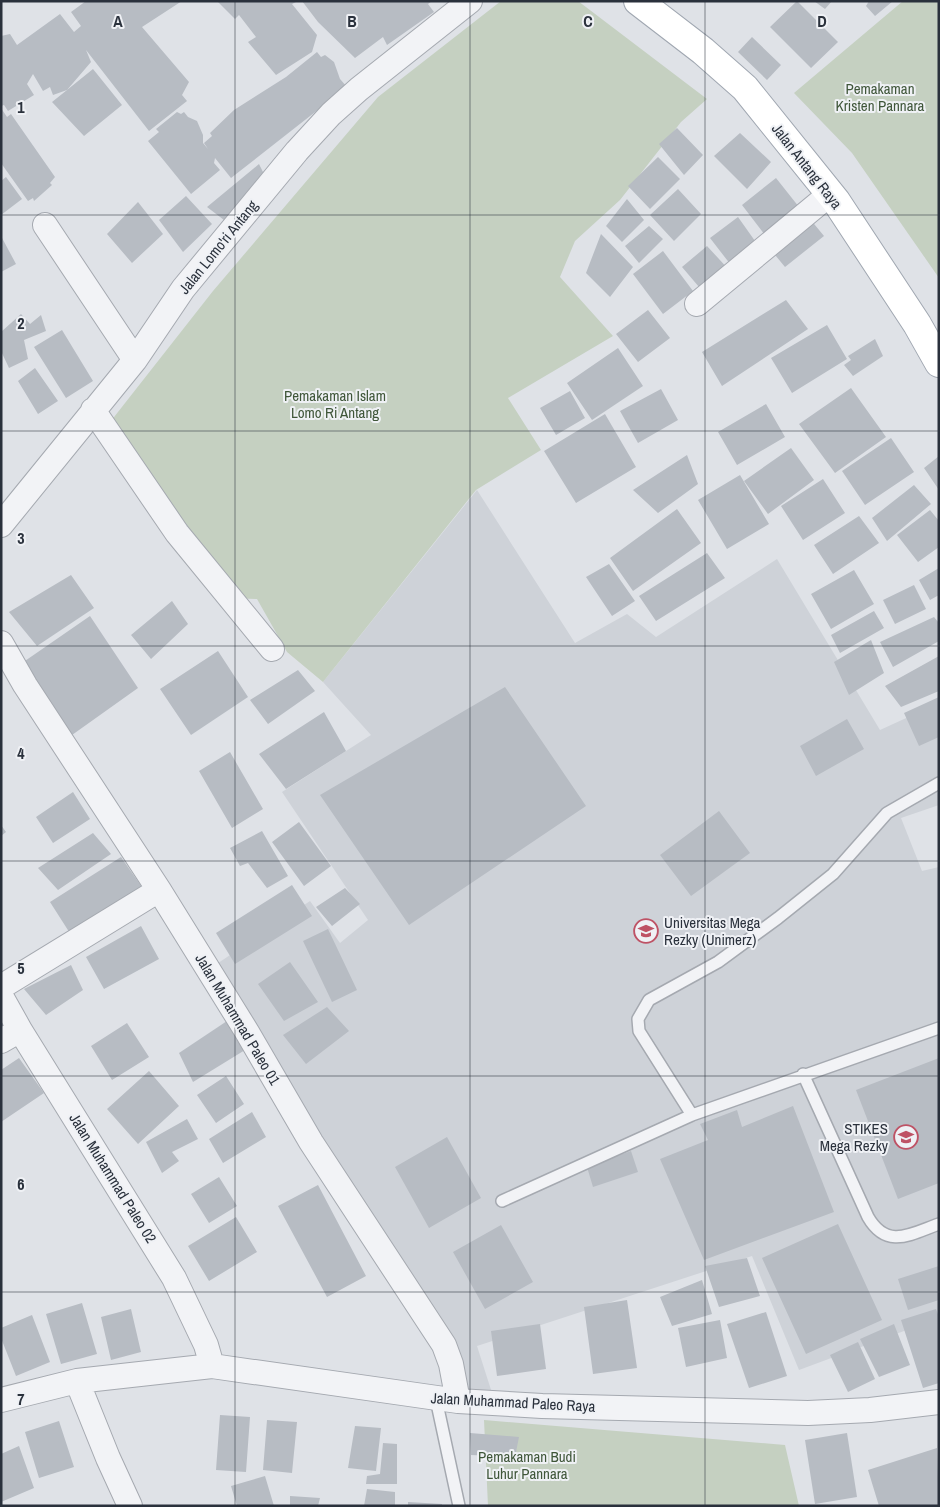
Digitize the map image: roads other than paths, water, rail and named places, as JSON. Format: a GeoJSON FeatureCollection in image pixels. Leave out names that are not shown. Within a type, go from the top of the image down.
{"type":"FeatureCollection","features":[{"type":"Feature","properties":{"kind":"main road","name":"Jalan Antang Raya"},"geometry":{"type":"LineString","coordinates":[[638,1],[703,51],[746,88],[830,194],[918,324],[939,363]]}},
{"type":"Feature","properties":{"kind":"street","name":"Jalan Lomo'ri Antang"},"geometry":{"type":"LineString","coordinates":[[1,525],[135,360],[183,289],[279,173],[331,114],[389,64],[470,1]]}},
{"type":"Feature","properties":{"kind":"street"},"geometry":{"type":"LineString","coordinates":[[697,304],[830,194]]}},
{"type":"Feature","properties":{"kind":"street"},"geometry":{"type":"LineString","coordinates":[[45,225],[135,360]]}},
{"type":"Feature","properties":{"kind":"street"},"geometry":{"type":"LineString","coordinates":[[93,410],[177,533],[272,649]]}},
{"type":"Feature","properties":{"kind":"street","name":"Jalan Muhammad Paleo 01"},"geometry":{"type":"LineString","coordinates":[[1,643],[25,685],[159,890],[247,1032],[311,1142],[444,1344],[451,1364],[447,1400]]}},
{"type":"Feature","properties":{"kind":"street"},"geometry":{"type":"LineString","coordinates":[[1,987],[159,890]]}},
{"type":"Feature","properties":{"kind":"street","name":"Jalan Muhammad Paleo 02"},"geometry":{"type":"LineString","coordinates":[[1,996],[11,1036],[169,1270],[203,1338],[212,1366]]}},
{"type":"Feature","properties":{"kind":"street","name":"Jalan Muhammad Paleo Raya"},"geometry":{"type":"LineString","coordinates":[[1,1400],[77,1381],[212,1366],[447,1400],[542,1406],[808,1413],[870,1410],[939,1402]]}},
{"type":"Feature","properties":{"kind":"street"},"geometry":{"type":"LineString","coordinates":[[77,1381],[108,1458],[130,1506]]}},
{"type":"Feature","properties":{"kind":"lane"},"geometry":{"type":"LineString","coordinates":[[692,1115],[644,1042],[639,1031],[638,1019],[649,1000],[718,962],[778,918],[833,874],[886,813],[939,783]]}},
{"type":"Feature","properties":{"kind":"lane"},"geometry":{"type":"LineString","coordinates":[[502,1201],[692,1115],[803,1074],[939,1028]]}},
{"type":"Feature","properties":{"kind":"lane"},"geometry":{"type":"LineString","coordinates":[[803,1074],[868,1217],[877,1229],[892,1237],[902,1238],[939,1224]]}},
{"type":"Feature","properties":{"kind":"lane"},"geometry":{"type":"LineString","coordinates":[[447,1400],[460,1506]]}},
{"type":"Feature","properties":{"kind":"place","name":"Universitas Mega Rezky (Unimerz)"},"geometry":{"type":"Point","coordinates":[646,931]}},
{"type":"Feature","properties":{"kind":"place","name":"STIKES Mega Rezky"},"geometry":{"type":"Point","coordinates":[906,1137]}},
{"type":"Feature","properties":{"kind":"park label","name":"Pemakaman Kristen Pannara"},"geometry":{"type":"Point","coordinates":[880,96]}},
{"type":"Feature","properties":{"kind":"park label","name":"Pemakaman Islam Lomo Ri Antang"},"geometry":{"type":"Point","coordinates":[335,404]}},
{"type":"Feature","properties":{"kind":"park label","name":"Pemakaman Budi Luhur Pannara"},"geometry":{"type":"Point","coordinates":[527,1464]}}]}
